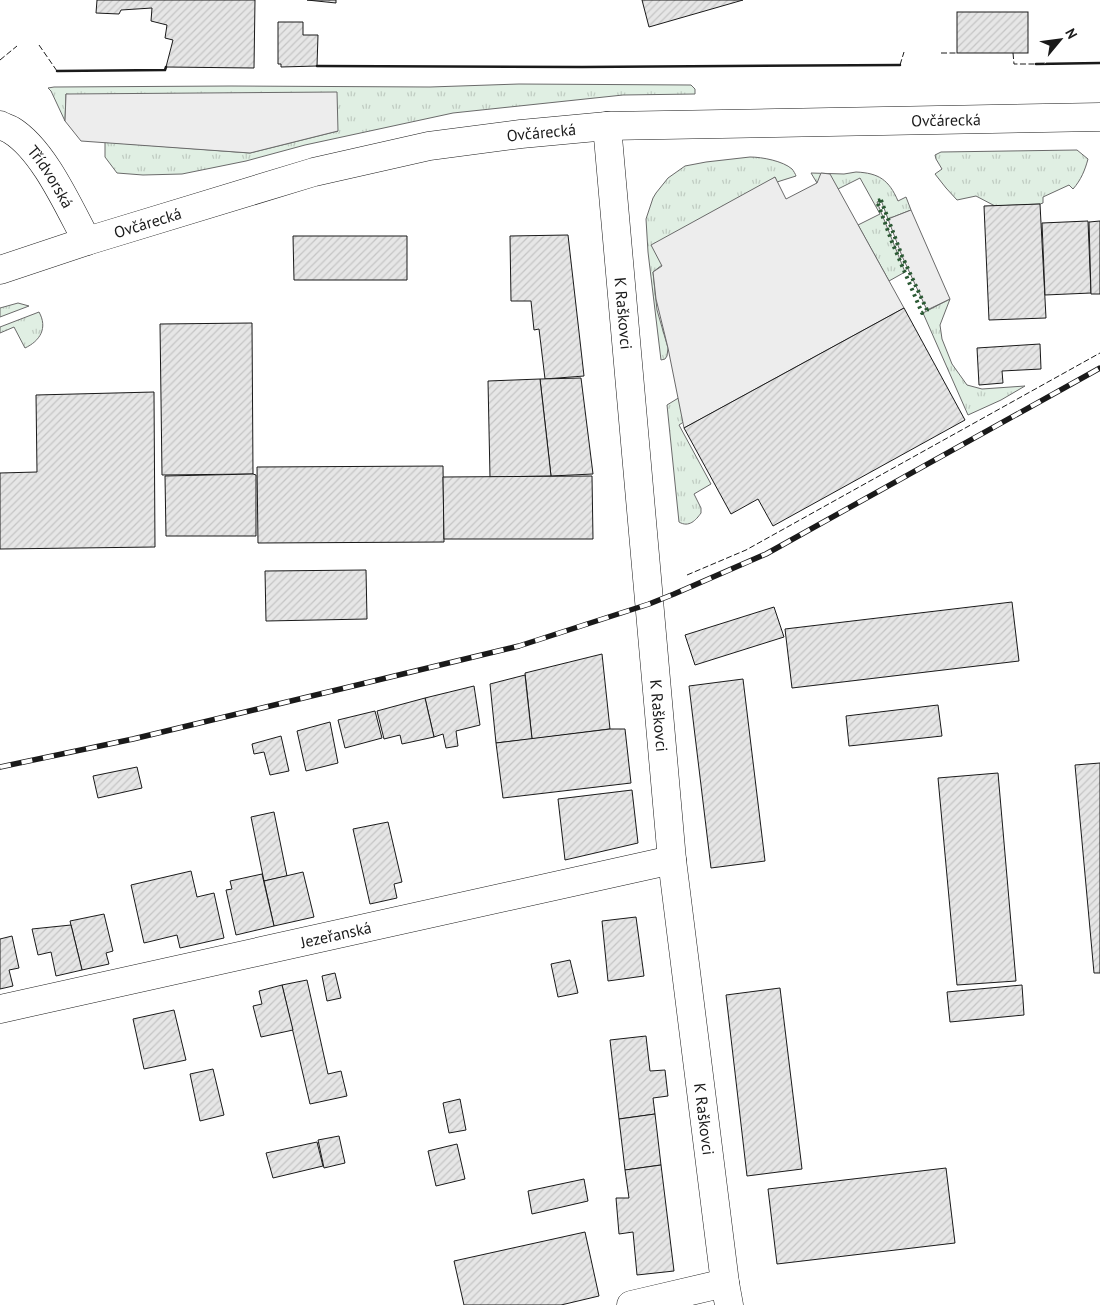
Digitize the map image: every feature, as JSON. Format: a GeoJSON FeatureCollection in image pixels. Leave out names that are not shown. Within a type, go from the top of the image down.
{"type":"FeatureCollection","features":[{"type":"Feature","properties":{"kind":"street","name":"Ovčárecká"},"geometry":{"type":"LineString","coordinates":[[0,270],[307,174],[429,146],[512,135],[607,126],[1100,117]]}},
{"type":"Feature","properties":{"kind":"street","name":"Třídvorská"},"geometry":{"type":"LineString","coordinates":[[0,125],[11,130],[31,147],[49,171],[87,242]]}},
{"type":"Feature","properties":{"kind":"street","name":"K Raškovci"},"geometry":{"type":"LineString","coordinates":[[607,126],[672,860],[727,1294]]}},
{"type":"Feature","properties":{"kind":"street","name":"Jezeřanská"},"geometry":{"type":"LineString","coordinates":[[0,1009],[672,860]]}},
{"type":"Feature","properties":{"kind":"street"},"geometry":{"type":"LineString","coordinates":[[631,1305],[727,1294]]}},
{"type":"Feature","properties":{"kind":"green space"},"geometry":{"type":"Polygon","coordinates":[[[519,84],[691,85],[695,89],[695,94],[623,95],[453,113],[182,174],[143,175],[117,173],[105,157],[105,142],[250,153],[338,131],[66,94],[65,121],[48,88],[231,86],[430,87],[519,84]]]}},
{"type":"Feature","properties":{"kind":"green space"},"geometry":{"type":"Polygon","coordinates":[[[1077,150],[1088,159],[1078,182],[1073,189],[1069,185],[1043,197],[1043,203],[1040,204],[995,206],[976,196],[957,200],[935,174],[942,169],[935,155],[941,152],[1077,150]]]}},
{"type":"Feature","properties":{"kind":"green space"},"geometry":{"type":"Polygon","coordinates":[[[750,157],[766,159],[788,166],[796,176],[777,182],[775,177],[653,272],[657,310],[668,348],[667,356],[661,360],[648,252],[646,219],[653,198],[668,178],[685,166],[750,157]]]}},
{"type":"Feature","properties":{"kind":"green space"},"geometry":{"type":"Polygon","coordinates":[[[856,172],[871,174],[882,179],[891,188],[898,201],[906,197],[911,210],[888,219],[881,200],[877,202],[905,272],[889,281],[858,225],[880,214],[860,178],[838,189],[830,181],[817,183],[811,173],[844,174],[856,172]]]}},
{"type":"Feature","properties":{"kind":"green space"},"geometry":{"type":"Polygon","coordinates":[[[950,299],[940,325],[942,339],[952,364],[967,385],[982,389],[1025,386],[1001,400],[968,415],[923,313],[950,299]]]}},
{"type":"Feature","properties":{"kind":"green space"},"geometry":{"type":"Polygon","coordinates":[[[18,303],[29,306],[0,317],[0,308],[18,303]]]}},
{"type":"Feature","properties":{"kind":"green space"},"geometry":{"type":"Polygon","coordinates":[[[39,312],[43,323],[41,333],[35,342],[25,348],[14,327],[0,333],[0,327],[39,312]]]}},
{"type":"Feature","properties":{"kind":"green space"},"geometry":{"type":"Polygon","coordinates":[[[680,397],[685,421],[679,425],[711,484],[694,494],[701,508],[701,513],[689,524],[679,522],[667,405],[680,397]]]}},
{"type":"Feature","properties":{"kind":"shaded area"},"geometry":{"type":"Polygon","coordinates":[[[337,92],[338,131],[250,153],[81,141],[65,121],[66,94],[337,92]]]}},
{"type":"Feature","properties":{"kind":"shaded area"},"geometry":{"type":"Polygon","coordinates":[[[821,173],[830,174],[904,308],[684,428],[656,299],[653,272],[662,266],[651,245],[775,177],[786,199],[817,183],[821,173]]]}},
{"type":"Feature","properties":{"kind":"shaded area"},"geometry":{"type":"Polygon","coordinates":[[[911,210],[950,299],[927,310],[902,256],[888,219],[911,210]]]}},
{"type":"Feature","properties":{"kind":"building"},"geometry":{"type":"Polygon","coordinates":[[[97,0],[255,0],[254,68],[166,67],[173,40],[165,38],[167,25],[151,21],[152,8],[121,10],[119,14],[96,13],[97,0]]]}},
{"type":"Feature","properties":{"kind":"building"},"geometry":{"type":"Polygon","coordinates":[[[307,0],[336,0],[336,3],[307,0]]]}},
{"type":"Feature","properties":{"kind":"building"},"geometry":{"type":"Polygon","coordinates":[[[642,0],[743,0],[649,27],[642,0]]]}},
{"type":"Feature","properties":{"kind":"building"},"geometry":{"type":"Polygon","coordinates":[[[957,12],[1028,12],[1028,53],[957,53],[957,12]]]}},
{"type":"Feature","properties":{"kind":"building"},"geometry":{"type":"Polygon","coordinates":[[[278,22],[303,22],[303,35],[318,35],[317,66],[281,67],[281,64],[278,64],[278,22]]]}},
{"type":"Feature","properties":{"kind":"building"},"geometry":{"type":"Polygon","coordinates":[[[1040,204],[1046,318],[989,320],[984,206],[1040,204]]]}},
{"type":"Feature","properties":{"kind":"building"},"geometry":{"type":"Polygon","coordinates":[[[1088,221],[1091,293],[1045,295],[1042,223],[1088,221]]]}},
{"type":"Feature","properties":{"kind":"building"},"geometry":{"type":"Polygon","coordinates":[[[1100,221],[1100,294],[1091,294],[1089,222],[1100,221]]]}},
{"type":"Feature","properties":{"kind":"building"},"geometry":{"type":"Polygon","coordinates":[[[568,235],[584,376],[545,379],[539,329],[534,330],[531,301],[511,301],[510,236],[568,235]]]}},
{"type":"Feature","properties":{"kind":"building"},"geometry":{"type":"Polygon","coordinates":[[[293,236],[407,236],[407,280],[294,280],[293,236]]]}},
{"type":"Feature","properties":{"kind":"building"},"geometry":{"type":"Polygon","coordinates":[[[904,308],[965,420],[773,526],[758,499],[731,514],[684,428],[904,308]]]}},
{"type":"Feature","properties":{"kind":"building"},"geometry":{"type":"Polygon","coordinates":[[[252,323],[253,474],[162,475],[160,324],[252,323]]]}},
{"type":"Feature","properties":{"kind":"building"},"geometry":{"type":"Polygon","coordinates":[[[1040,344],[1041,369],[1002,371],[1003,383],[979,385],[977,348],[1040,344]]]}},
{"type":"Feature","properties":{"kind":"building"},"geometry":{"type":"Polygon","coordinates":[[[581,378],[593,474],[551,476],[540,379],[581,378]]]}},
{"type":"Feature","properties":{"kind":"building"},"geometry":{"type":"Polygon","coordinates":[[[540,379],[551,476],[490,477],[488,381],[540,379]]]}},
{"type":"Feature","properties":{"kind":"building"},"geometry":{"type":"Polygon","coordinates":[[[154,392],[155,547],[0,549],[0,473],[37,472],[36,395],[154,392]]]}},
{"type":"Feature","properties":{"kind":"building"},"geometry":{"type":"Polygon","coordinates":[[[443,466],[444,542],[258,543],[257,467],[443,466]]]}},
{"type":"Feature","properties":{"kind":"building"},"geometry":{"type":"Polygon","coordinates":[[[256,475],[256,536],[166,536],[165,476],[256,475]]]}},
{"type":"Feature","properties":{"kind":"building"},"geometry":{"type":"Polygon","coordinates":[[[592,476],[593,539],[444,539],[443,477],[592,476]]]}},
{"type":"Feature","properties":{"kind":"building"},"geometry":{"type":"Polygon","coordinates":[[[366,570],[367,619],[266,621],[265,571],[366,570]]]}},
{"type":"Feature","properties":{"kind":"building"},"geometry":{"type":"Polygon","coordinates":[[[1012,602],[1019,661],[792,688],[785,629],[1012,602]]]}},
{"type":"Feature","properties":{"kind":"building"},"geometry":{"type":"Polygon","coordinates":[[[774,607],[784,637],[695,665],[685,635],[774,607]]]}},
{"type":"Feature","properties":{"kind":"building"},"geometry":{"type":"Polygon","coordinates":[[[602,654],[610,729],[532,739],[525,673],[602,654]]]}},
{"type":"Feature","properties":{"kind":"building"},"geometry":{"type":"Polygon","coordinates":[[[525,675],[532,739],[496,743],[490,684],[525,675]]]}},
{"type":"Feature","properties":{"kind":"building"},"geometry":{"type":"Polygon","coordinates":[[[743,679],[765,861],[711,868],[689,686],[743,679]]]}},
{"type":"Feature","properties":{"kind":"building"},"geometry":{"type":"Polygon","coordinates":[[[474,686],[480,725],[456,731],[458,746],[446,748],[443,734],[434,737],[425,698],[474,686]]]}},
{"type":"Feature","properties":{"kind":"building"},"geometry":{"type":"Polygon","coordinates":[[[425,698],[434,737],[402,744],[400,735],[384,739],[377,711],[425,698]]]}},
{"type":"Feature","properties":{"kind":"building"},"geometry":{"type":"Polygon","coordinates":[[[938,705],[942,736],[849,746],[846,716],[938,705]]]}},
{"type":"Feature","properties":{"kind":"building"},"geometry":{"type":"Polygon","coordinates":[[[375,711],[382,738],[345,748],[338,720],[375,711]]]}},
{"type":"Feature","properties":{"kind":"building"},"geometry":{"type":"Polygon","coordinates":[[[330,722],[338,763],[306,771],[297,731],[330,722]]]}},
{"type":"Feature","properties":{"kind":"building"},"geometry":{"type":"Polygon","coordinates":[[[610,729],[625,729],[631,783],[503,798],[496,743],[610,729]]]}},
{"type":"Feature","properties":{"kind":"building"},"geometry":{"type":"Polygon","coordinates":[[[281,736],[289,771],[270,775],[264,752],[254,754],[252,744],[281,736]]]}},
{"type":"Feature","properties":{"kind":"building"},"geometry":{"type":"Polygon","coordinates":[[[1100,763],[1100,973],[1094,973],[1075,765],[1100,763]]]}},
{"type":"Feature","properties":{"kind":"building"},"geometry":{"type":"Polygon","coordinates":[[[137,767],[142,788],[98,798],[93,776],[137,767]]]}},
{"type":"Feature","properties":{"kind":"building"},"geometry":{"type":"Polygon","coordinates":[[[998,773],[1016,981],[957,985],[938,778],[998,773]]]}},
{"type":"Feature","properties":{"kind":"building"},"geometry":{"type":"Polygon","coordinates":[[[632,790],[638,843],[565,860],[558,799],[632,790]]]}},
{"type":"Feature","properties":{"kind":"building"},"geometry":{"type":"Polygon","coordinates":[[[274,812],[287,876],[264,881],[251,817],[274,812]]]}},
{"type":"Feature","properties":{"kind":"building"},"geometry":{"type":"Polygon","coordinates":[[[388,822],[402,882],[394,884],[397,898],[370,904],[353,829],[388,822]]]}},
{"type":"Feature","properties":{"kind":"building"},"geometry":{"type":"Polygon","coordinates":[[[191,871],[197,897],[214,893],[224,938],[180,948],[177,935],[144,943],[131,885],[191,871]]]}},
{"type":"Feature","properties":{"kind":"building"},"geometry":{"type":"Polygon","coordinates":[[[303,872],[314,917],[274,926],[264,881],[303,872]]]}},
{"type":"Feature","properties":{"kind":"building"},"geometry":{"type":"Polygon","coordinates":[[[262,874],[274,926],[236,935],[226,890],[232,889],[230,881],[262,874]]]}},
{"type":"Feature","properties":{"kind":"building"},"geometry":{"type":"Polygon","coordinates":[[[104,914],[113,951],[106,953],[109,964],[82,970],[70,921],[104,914]]]}},
{"type":"Feature","properties":{"kind":"building"},"geometry":{"type":"Polygon","coordinates":[[[636,917],[644,976],[608,981],[602,921],[636,917]]]}},
{"type":"Feature","properties":{"kind":"building"},"geometry":{"type":"Polygon","coordinates":[[[71,925],[82,970],[56,976],[51,952],[38,955],[32,929],[71,925]]]}},
{"type":"Feature","properties":{"kind":"building"},"geometry":{"type":"Polygon","coordinates":[[[12,936],[19,968],[9,970],[13,986],[0,989],[0,939],[12,936]]]}},
{"type":"Feature","properties":{"kind":"building"},"geometry":{"type":"Polygon","coordinates":[[[570,960],[578,993],[558,997],[551,964],[570,960]]]}},
{"type":"Feature","properties":{"kind":"building"},"geometry":{"type":"Polygon","coordinates":[[[335,973],[341,998],[327,1001],[322,976],[335,973]]]}},
{"type":"Feature","properties":{"kind":"building"},"geometry":{"type":"Polygon","coordinates":[[[307,980],[328,1074],[341,1071],[347,1096],[310,1104],[282,985],[307,980]]]}},
{"type":"Feature","properties":{"kind":"building"},"geometry":{"type":"Polygon","coordinates":[[[282,985],[293,1030],[261,1037],[253,1006],[262,1004],[259,991],[282,985]]]}},
{"type":"Feature","properties":{"kind":"building"},"geometry":{"type":"Polygon","coordinates":[[[1022,985],[1024,1015],[950,1022],[947,992],[1022,985]]]}},
{"type":"Feature","properties":{"kind":"building"},"geometry":{"type":"Polygon","coordinates":[[[780,988],[802,1169],[747,1176],[726,995],[780,988]]]}},
{"type":"Feature","properties":{"kind":"building"},"geometry":{"type":"Polygon","coordinates":[[[174,1010],[186,1060],[144,1069],[133,1019],[174,1010]]]}},
{"type":"Feature","properties":{"kind":"building"},"geometry":{"type":"Polygon","coordinates":[[[646,1036],[650,1071],[665,1070],[668,1096],[653,1098],[655,1114],[619,1119],[610,1040],[646,1036]]]}},
{"type":"Feature","properties":{"kind":"building"},"geometry":{"type":"Polygon","coordinates":[[[213,1069],[224,1115],[200,1121],[190,1074],[213,1069]]]}},
{"type":"Feature","properties":{"kind":"building"},"geometry":{"type":"Polygon","coordinates":[[[460,1099],[466,1130],[449,1133],[443,1103],[460,1099]]]}},
{"type":"Feature","properties":{"kind":"building"},"geometry":{"type":"Polygon","coordinates":[[[655,1114],[661,1165],[625,1170],[619,1119],[655,1114]]]}},
{"type":"Feature","properties":{"kind":"building"},"geometry":{"type":"Polygon","coordinates":[[[339,1136],[345,1163],[324,1168],[318,1140],[339,1136]]]}},
{"type":"Feature","properties":{"kind":"building"},"geometry":{"type":"Polygon","coordinates":[[[317,1142],[323,1166],[273,1178],[266,1153],[317,1142]]]}},
{"type":"Feature","properties":{"kind":"building"},"geometry":{"type":"Polygon","coordinates":[[[457,1144],[465,1179],[436,1186],[428,1151],[457,1144]]]}},
{"type":"Feature","properties":{"kind":"building"},"geometry":{"type":"Polygon","coordinates":[[[661,1165],[674,1271],[637,1275],[633,1232],[619,1234],[616,1198],[629,1198],[625,1170],[661,1165]]]}},
{"type":"Feature","properties":{"kind":"building"},"geometry":{"type":"Polygon","coordinates":[[[946,1168],[955,1243],[777,1264],[768,1189],[946,1168]]]}},
{"type":"Feature","properties":{"kind":"building"},"geometry":{"type":"Polygon","coordinates":[[[584,1179],[588,1201],[532,1214],[528,1191],[584,1179]]]}},
{"type":"Feature","properties":{"kind":"building"},"geometry":{"type":"Polygon","coordinates":[[[585,1232],[599,1296],[561,1305],[464,1305],[454,1261],[585,1232]]]}},
{"type":"Feature","properties":{"kind":"railway"},"geometry":{"type":"LineString","coordinates":[[0,767],[133,739],[519,646],[649,604],[766,554],[1100,368]]}},
{"type":"Feature","properties":{"kind":"hedge"},"geometry":{"type":"LineString","coordinates":[[881,200],[902,256],[927,310],[922,313],[877,201],[881,200]]}},
{"type":"Feature","properties":{"kind":"fence"},"geometry":{"type":"LineString","coordinates":[[39,45],[57,71]]}},
{"type":"Feature","properties":{"kind":"fence"},"geometry":{"type":"LineString","coordinates":[[0,60],[17,46]]}},
{"type":"Feature","properties":{"kind":"fence"},"geometry":{"type":"LineString","coordinates":[[900,65],[904,52]]}},
{"type":"Feature","properties":{"kind":"fence"},"geometry":{"type":"LineString","coordinates":[[941,53],[957,53]]}},
{"type":"Feature","properties":{"kind":"fence"},"geometry":{"type":"LineString","coordinates":[[1013,53],[1014,64],[1036,64]]}},
{"type":"Feature","properties":{"kind":"fence"},"geometry":{"type":"LineString","coordinates":[[687,575],[746,550],[1100,353]]}},
{"type":"Feature","properties":{"kind":"wall"},"geometry":{"type":"LineString","coordinates":[[1036,64],[1100,63]]}},
{"type":"Feature","properties":{"kind":"wall"},"geometry":{"type":"LineString","coordinates":[[317,66],[900,65]]}},
{"type":"Feature","properties":{"kind":"wall"},"geometry":{"type":"LineString","coordinates":[[57,71],[165,70],[166,67]]}}]}
